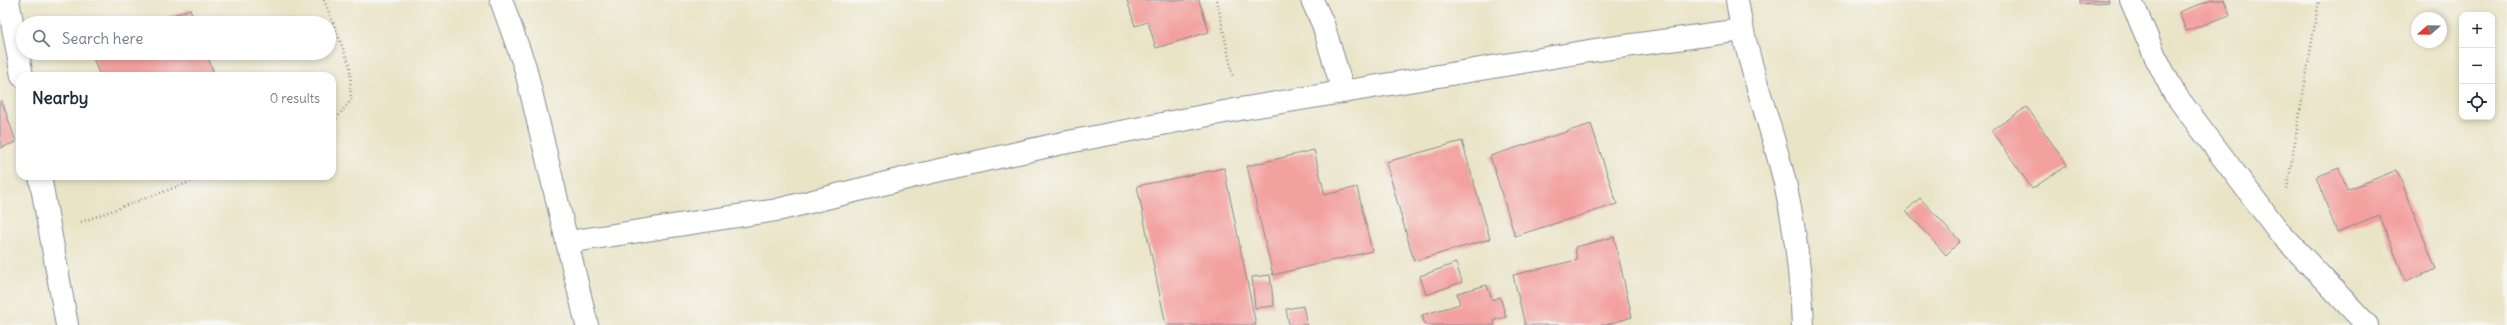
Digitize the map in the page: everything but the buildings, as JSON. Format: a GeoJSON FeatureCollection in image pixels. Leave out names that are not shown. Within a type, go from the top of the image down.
{"type":"FeatureCollection","features":[{"type":"Feature","properties":{"kind":"street"},"geometry":{"type":"LineString","coordinates":[[8,0],[16,43]]}},
{"type":"Feature","properties":{"kind":"street"},"geometry":{"type":"LineString","coordinates":[[501,0],[525,67],[587,325]]}},
{"type":"Feature","properties":{"kind":"street"},"geometry":{"type":"LineString","coordinates":[[1312,0],[1323,24],[1343,91]]}},
{"type":"Feature","properties":{"kind":"street"},"geometry":{"type":"LineString","coordinates":[[1737,0],[1742,30],[1787,192],[1802,296],[1803,325]]}},
{"type":"Feature","properties":{"kind":"street"},"geometry":{"type":"LineString","coordinates":[[2131,0],[2155,56],[2174,93],[2280,233],[2367,325]]}},
{"type":"Feature","properties":{"kind":"street"},"geometry":{"type":"LineString","coordinates":[[568,242],[777,210],[1058,144],[1240,109],[1589,51],[1742,30]]}},
{"type":"Feature","properties":{"kind":"street"},"geometry":{"type":"LineString","coordinates":[[19,60],[21,72]]}},
{"type":"Feature","properties":{"kind":"street"},"geometry":{"type":"LineString","coordinates":[[41,180],[67,325]]}},
{"type":"Feature","properties":{"kind":"path"},"geometry":{"type":"LineString","coordinates":[[324,0],[330,16]]}},
{"type":"Feature","properties":{"kind":"path"},"geometry":{"type":"LineString","coordinates":[[1217,0],[1240,109]]}},
{"type":"Feature","properties":{"kind":"path"},"geometry":{"type":"LineString","coordinates":[[2280,233],[2319,0]]}},
{"type":"Feature","properties":{"kind":"path"},"geometry":{"type":"LineString","coordinates":[[336,30],[350,66],[350,100],[336,119]]}},
{"type":"Feature","properties":{"kind":"path"},"geometry":{"type":"LineString","coordinates":[[51,233],[195,180]]}}]}
